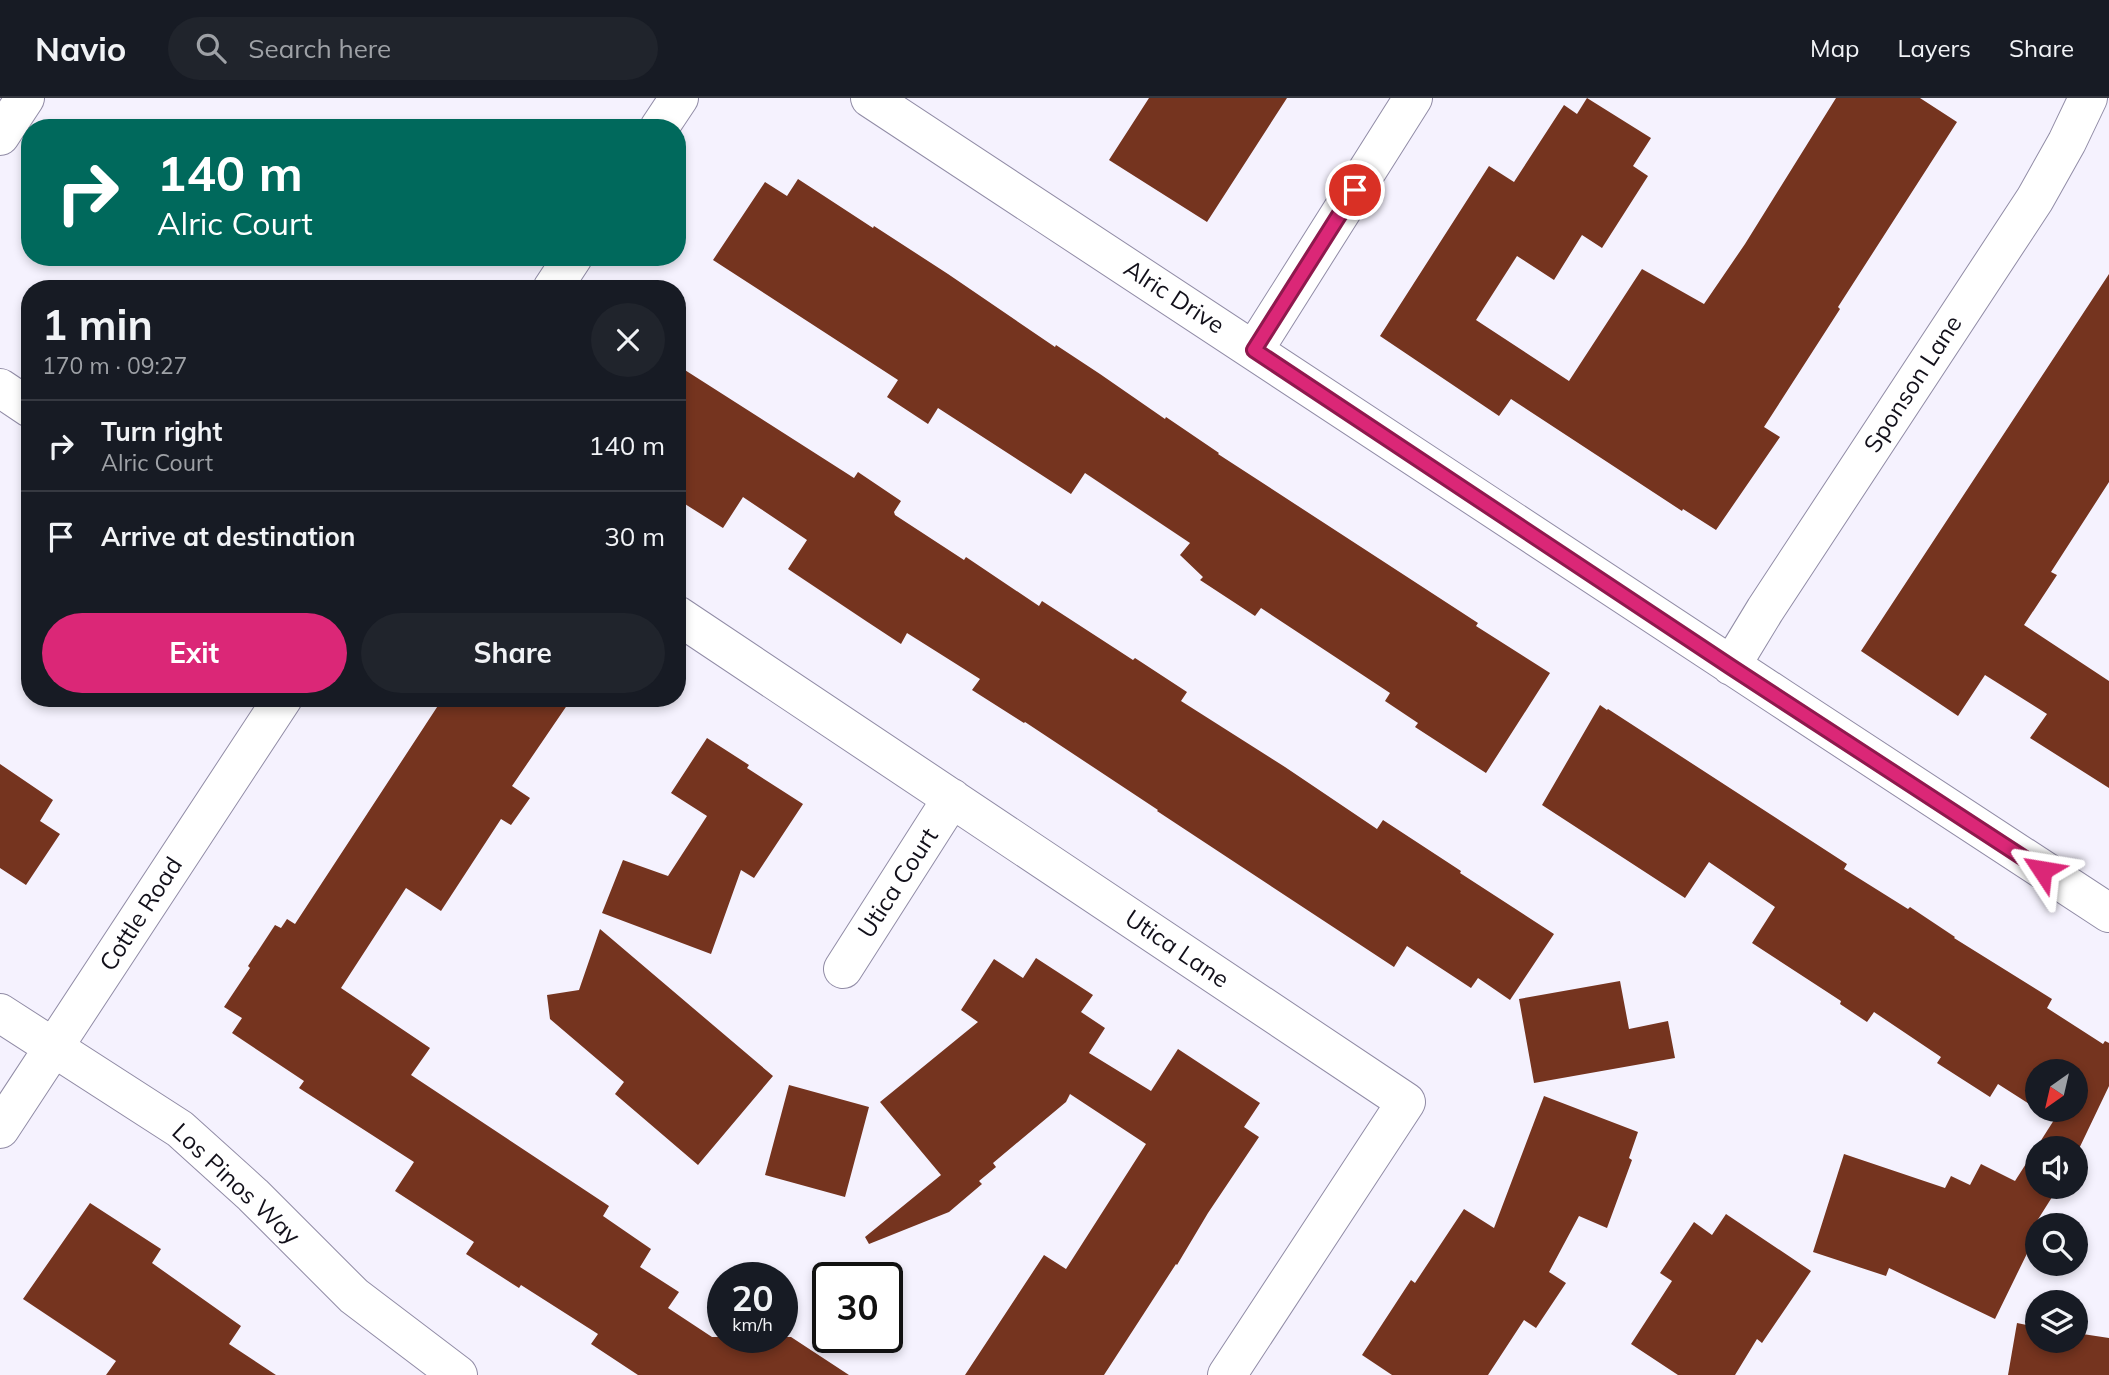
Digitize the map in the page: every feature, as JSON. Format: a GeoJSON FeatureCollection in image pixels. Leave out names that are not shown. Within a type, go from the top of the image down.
{"type":"FeatureCollection","features":[{"type":"Feature","properties":{"kind":"street"},"geometry":{"type":"LineString","coordinates":[[0,136],[24,98]]}},
{"type":"Feature","properties":{"kind":"street"},"geometry":{"type":"LineString","coordinates":[[665,119],[679,98]]}},
{"type":"Feature","properties":{"kind":"street","name":"Alric Drive"},"geometry":{"type":"LineString","coordinates":[[870,98],[1731,667],[2109,913]]}},
{"type":"Feature","properties":{"kind":"street"},"geometry":{"type":"LineString","coordinates":[[1254,350],[1413,98]]}},
{"type":"Feature","properties":{"kind":"street","name":"Sponson Lane"},"geometry":{"type":"LineString","coordinates":[[1731,667],[1765,610],[2035,199],[2088,98]]}},
{"type":"Feature","properties":{"kind":"street"},"geometry":{"type":"LineString","coordinates":[[0,388],[21,402]]}},
{"type":"Feature","properties":{"kind":"street","name":"Utica Lane"},"geometry":{"type":"LineString","coordinates":[[686,621],[1406,1102],[1227,1375]]}},
{"type":"Feature","properties":{"kind":"street","name":"Cottle Road"},"geometry":{"type":"LineString","coordinates":[[0,1129],[277,707]]}},
{"type":"Feature","properties":{"kind":"street","name":"Utica Court"},"geometry":{"type":"LineString","coordinates":[[843,969],[953,798]]}},
{"type":"Feature","properties":{"kind":"street","name":"Los Pinos Way"},"geometry":{"type":"LineString","coordinates":[[0,1013],[180,1129],[253,1195],[354,1296],[458,1375]]}},
{"type":"Feature","properties":{"kind":"building"},"geometry":{"type":"Polygon","coordinates":[[[1149,98],[1287,98],[1207,222],[1109,160],[1149,98]]]}},
{"type":"Feature","properties":{"kind":"building"},"geometry":{"type":"Polygon","coordinates":[[[1587,98],[1651,138],[1633,166],[1648,176],[1602,248],[1582,235],[1554,280],[1517,256],[1476,320],[1569,381],[1642,269],[1704,304],[1745,244],[1836,98],[1920,98],[1957,122],[1764,427],[1780,437],[1716,530],[1683,509],[1682,511],[1511,399],[1499,416],[1380,336],[1489,166],[1514,182],[1564,105],[1577,114],[1587,98]]]}},
{"type":"Feature","properties":{"kind":"building"},"geometry":{"type":"Polygon","coordinates":[[[798,179],[948,274],[1165,419],[1166,417],[1550,673],[1486,773],[1415,727],[1418,723],[1385,701],[1390,693],[1261,608],[1255,616],[1200,580],[1203,577],[1180,555],[1190,543],[1085,473],[1071,494],[938,408],[928,424],[887,397],[898,380],[713,260],[765,182],[787,196],[798,179]]]}},
{"type":"Feature","properties":{"kind":"building"},"geometry":{"type":"Polygon","coordinates":[[[2109,274],[2109,482],[2051,572],[2057,575],[2024,625],[2109,681],[2109,788],[2030,738],[2047,714],[1985,675],[1958,716],[1861,651],[2109,274]]]}},
{"type":"Feature","properties":{"kind":"building"},"geometry":{"type":"Polygon","coordinates":[[[686,371],[854,478],[858,472],[901,501],[894,512],[895,515],[964,560],[966,557],[1039,606],[1042,601],[1133,660],[1135,658],[1187,692],[1181,701],[1377,829],[1383,820],[1554,934],[1510,1000],[1478,978],[1471,988],[1407,946],[1394,967],[1025,722],[972,690],[980,679],[907,633],[901,644],[788,569],[807,540],[743,497],[723,528],[686,505],[686,371]]]}},
{"type":"Feature","properties":{"kind":"building"},"geometry":{"type":"Polygon","coordinates":[[[1600,705],[1608,709],[1847,864],[1844,869],[1908,909],[1910,907],[2052,999],[2047,1008],[2103,1044],[2105,1041],[2109,1043],[2109,1086],[2085,1136],[2044,1136],[2053,1122],[2088,1122],[2088,1059],[2025,1059],[2025,1101],[1998,1084],[1990,1097],[1937,1063],[1941,1057],[1874,1012],[1867,1022],[1840,1004],[1841,1001],[1752,943],[1775,907],[1709,862],[1685,898],[1542,805],[1600,705]]]}},
{"type":"Feature","properties":{"kind":"building"},"geometry":{"type":"Polygon","coordinates":[[[437,707],[566,707],[512,786],[530,798],[511,825],[501,819],[441,911],[406,888],[341,988],[430,1048],[411,1075],[609,1206],[603,1216],[651,1249],[640,1267],[679,1292],[668,1308],[707,1334],[707,1353],[798,1353],[798,1342],[849,1375],[638,1375],[591,1344],[598,1334],[466,1254],[474,1242],[395,1191],[414,1162],[299,1088],[304,1081],[232,1033],[242,1018],[224,1007],[275,925],[281,928],[287,919],[295,924],[437,707]]]}},
{"type":"Feature","properties":{"kind":"building"},"geometry":{"type":"Polygon","coordinates":[[[707,738],[803,804],[754,878],[741,870],[711,954],[602,913],[623,860],[668,876],[707,816],[671,793],[707,738]]]}},
{"type":"Feature","properties":{"kind":"building"},"geometry":{"type":"Polygon","coordinates":[[[0,764],[53,800],[40,821],[60,834],[26,885],[0,868],[0,764]]]}},
{"type":"Feature","properties":{"kind":"building"},"geometry":{"type":"Polygon","coordinates":[[[600,929],[773,1076],[698,1165],[615,1094],[624,1082],[550,1019],[547,995],[579,990],[600,929]]]}},
{"type":"Feature","properties":{"kind":"building"},"geometry":{"type":"Polygon","coordinates":[[[1036,958],[1093,995],[1081,1012],[1105,1028],[1089,1053],[1151,1091],[1178,1049],[1260,1103],[1244,1127],[1259,1137],[1104,1375],[965,1375],[1044,1255],[1066,1269],[1146,1144],[1070,1094],[1066,1102],[993,1163],[996,1167],[979,1181],[982,1184],[949,1212],[869,1244],[865,1237],[941,1175],[880,1102],[978,1022],[961,1010],[994,959],[1023,978],[1036,958]]]}},
{"type":"Feature","properties":{"kind":"building"},"geometry":{"type":"Polygon","coordinates":[[[1620,981],[1629,1029],[1668,1021],[1675,1058],[1534,1083],[1519,999],[1620,981]]]}},
{"type":"Feature","properties":{"kind":"building"},"geometry":{"type":"Polygon","coordinates":[[[789,1085],[869,1107],[845,1197],[765,1175],[789,1085]]]}},
{"type":"Feature","properties":{"kind":"building"},"geometry":{"type":"Polygon","coordinates":[[[1544,1096],[1638,1132],[1629,1158],[1632,1160],[1607,1228],[1579,1216],[1549,1272],[1566,1283],[1536,1328],[1524,1320],[1488,1375],[1392,1375],[1362,1355],[1411,1280],[1415,1283],[1464,1209],[1494,1228],[1544,1096]]]}},
{"type":"Feature","properties":{"kind":"building"},"geometry":{"type":"Polygon","coordinates":[[[1844,1154],[1945,1188],[1951,1176],[1970,1185],[1981,1164],[2015,1181],[2025,1165],[2025,1199],[2051,1199],[2042,1213],[2025,1213],[2025,1258],[1995,1319],[1889,1268],[1886,1276],[1813,1252],[1844,1154]]]}},
{"type":"Feature","properties":{"kind":"building"},"geometry":{"type":"Polygon","coordinates":[[[90,1203],[161,1249],[152,1263],[241,1326],[229,1344],[276,1375],[106,1375],[116,1361],[23,1299],[90,1203]]]}},
{"type":"Feature","properties":{"kind":"building"},"geometry":{"type":"Polygon","coordinates":[[[1726,1214],[1811,1271],[1762,1343],[1757,1339],[1735,1375],[1678,1375],[1631,1344],[1672,1281],[1660,1273],[1694,1222],[1712,1235],[1726,1214]]]}},
{"type":"Feature","properties":{"kind":"building"},"geometry":{"type":"Polygon","coordinates":[[[2017,1323],[2025,1325],[2025,1353],[2088,1353],[2088,1335],[2109,1338],[2109,1375],[2008,1375],[2017,1323]]]}},
{"type":"Feature","properties":{"kind":"route"},"geometry":{"type":"LineString","coordinates":[[1355,190],[1254,350],[2042,870]]}}]}
